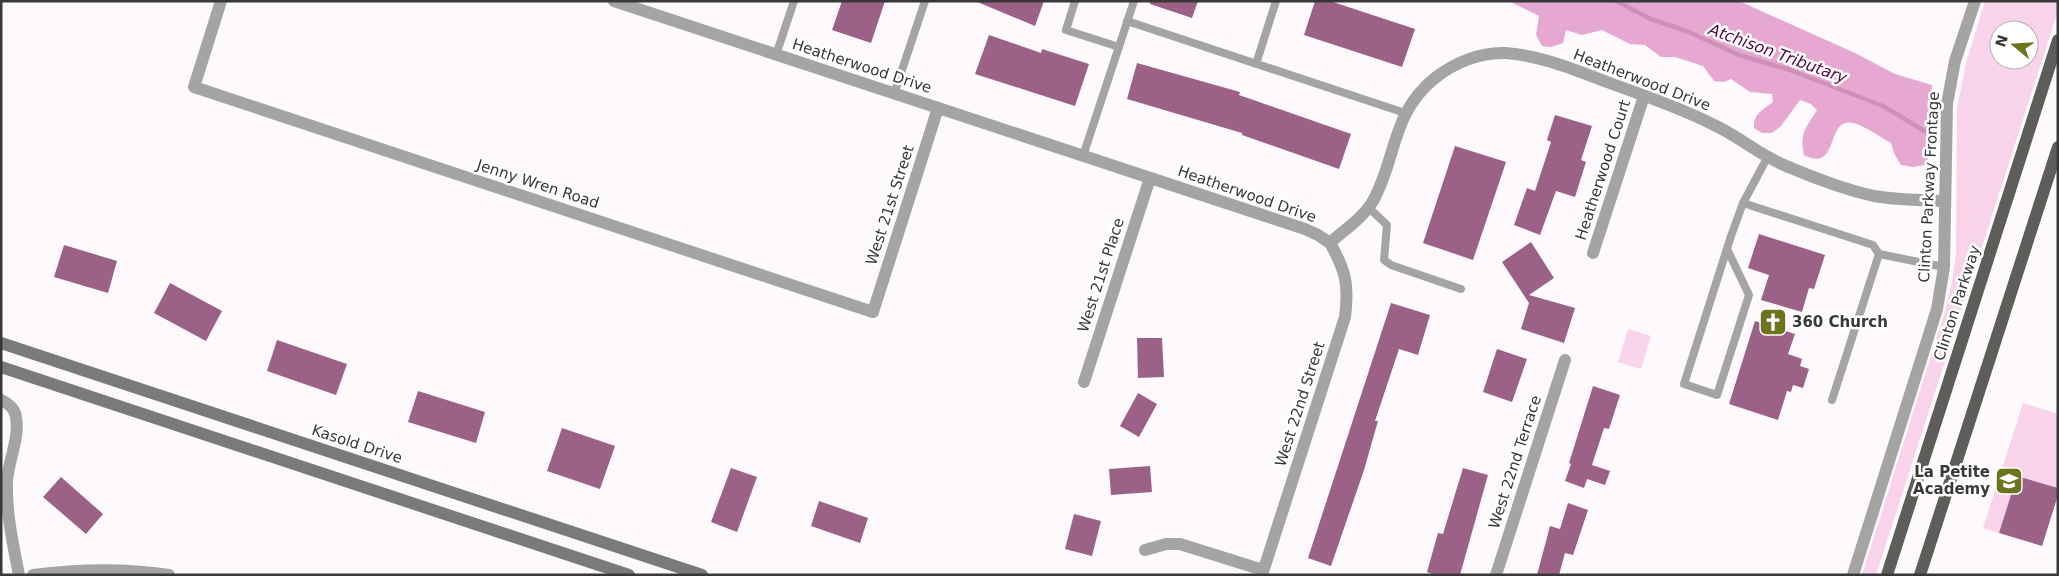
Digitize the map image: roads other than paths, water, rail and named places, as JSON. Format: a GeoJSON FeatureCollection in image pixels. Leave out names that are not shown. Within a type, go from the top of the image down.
{"type":"FeatureCollection","features":[{"type":"Feature","properties":{"kind":"main road","name":"Clinton Parkway"},"geometry":{"type":"LineString","coordinates":[[1887,575],[2058,40]]}},
{"type":"Feature","properties":{"kind":"main road"},"geometry":{"type":"LineString","coordinates":[[1920,575],[2058,147]]}},
{"type":"Feature","properties":{"kind":"main road","name":"Kasold Drive"},"geometry":{"type":"LineString","coordinates":[[1,343],[702,575]]}},
{"type":"Feature","properties":{"kind":"main road"},"geometry":{"type":"LineString","coordinates":[[1,367],[629,575]]}},
{"type":"Feature","properties":{"kind":"street","name":"Jenny Wren Road"},"geometry":{"type":"LineString","coordinates":[[221,1],[194,87],[872,312]]}},
{"type":"Feature","properties":{"kind":"street","name":"Heatherwood Drive"},"geometry":{"type":"LineString","coordinates":[[614,1],[1305,229],[1330,243],[1368,207],[1379,188],[1405,113],[1418,95],[1434,79],[1454,66],[1472,58],[1503,53],[1523,55],[1546,61],[1644,96],[1713,124],[1767,158],[1793,169],[1872,195],[1909,200],[1945,201]]}},
{"type":"Feature","properties":{"kind":"street","name":"Clinton Parkway Frontage"},"geometry":{"type":"LineString","coordinates":[[1853,575],[1937,309],[1944,268],[1947,104],[1955,61],[1975,1]]}},
{"type":"Feature","properties":{"kind":"street","name":"Heatherwood Court"},"geometry":{"type":"LineString","coordinates":[[1593,254],[1644,96]]}},
{"type":"Feature","properties":{"kind":"street","name":"West 21st Street"},"geometry":{"type":"LineString","coordinates":[[872,312],[938,108]]}},
{"type":"Feature","properties":{"kind":"street","name":"West 21st Place"},"geometry":{"type":"LineString","coordinates":[[1084,382],[1150,178]]}},
{"type":"Feature","properties":{"kind":"street","name":"West 22nd Street"},"geometry":{"type":"LineString","coordinates":[[1262,573],[1345,317],[1348,295],[1347,279],[1342,264],[1330,243]]}},
{"type":"Feature","properties":{"kind":"street","name":"West 22nd Terrace"},"geometry":{"type":"LineString","coordinates":[[1496,575],[1565,360]]}},
{"type":"Feature","properties":{"kind":"street"},"geometry":{"type":"LineString","coordinates":[[6,404],[16,415],[17,425],[10,461],[7,501],[19,575]]}},
{"type":"Feature","properties":{"kind":"street"},"geometry":{"type":"LineString","coordinates":[[1145,550],[1166,544],[1180,544],[1262,573]]}},
{"type":"Feature","properties":{"kind":"street"},"geometry":{"type":"LineString","coordinates":[[33,575],[76,569],[113,569],[169,575]]}},
{"type":"Feature","properties":{"kind":"lane"},"geometry":{"type":"LineString","coordinates":[[776,55],[794,1]]}},
{"type":"Feature","properties":{"kind":"lane"},"geometry":{"type":"LineString","coordinates":[[894,94],[925,1]]}},
{"type":"Feature","properties":{"kind":"lane"},"geometry":{"type":"LineString","coordinates":[[1075,1],[1066,30],[1119,47]]}},
{"type":"Feature","properties":{"kind":"lane"},"geometry":{"type":"LineString","coordinates":[[1083,156],[1134,1]]}},
{"type":"Feature","properties":{"kind":"lane"},"geometry":{"type":"LineString","coordinates":[[1256,64],[1276,1]]}},
{"type":"Feature","properties":{"kind":"lane"},"geometry":{"type":"LineString","coordinates":[[1127,21],[1405,113]]}},
{"type":"Feature","properties":{"kind":"lane"},"geometry":{"type":"LineString","coordinates":[[1727,249],[1748,295],[1717,395],[1684,384],[1727,249],[1743,203],[1767,158]]}},
{"type":"Feature","properties":{"kind":"lane"},"geometry":{"type":"LineString","coordinates":[[1743,203],[1873,245],[1879,254],[1944,268]]}},
{"type":"Feature","properties":{"kind":"lane"},"geometry":{"type":"LineString","coordinates":[[1368,207],[1386,225],[1384,260],[1391,265],[1462,289]]}},
{"type":"Feature","properties":{"kind":"lane"},"geometry":{"type":"LineString","coordinates":[[1832,400],[1879,254]]}},
{"type":"Feature","properties":{"kind":"waterway","name":"Atchison Tributary"},"geometry":{"type":"LineString","coordinates":[[1616,1],[1651,19],[1689,32],[1739,55],[1790,70],[1883,106],[1928,133]]}},
{"type":"Feature","properties":{"kind":"place","name":"360 Church"},"geometry":{"type":"Point","coordinates":[1773,322]}},
{"type":"Feature","properties":{"kind":"place","name":"La Petite Academy"},"geometry":{"type":"Point","coordinates":[2009,481]}}]}
